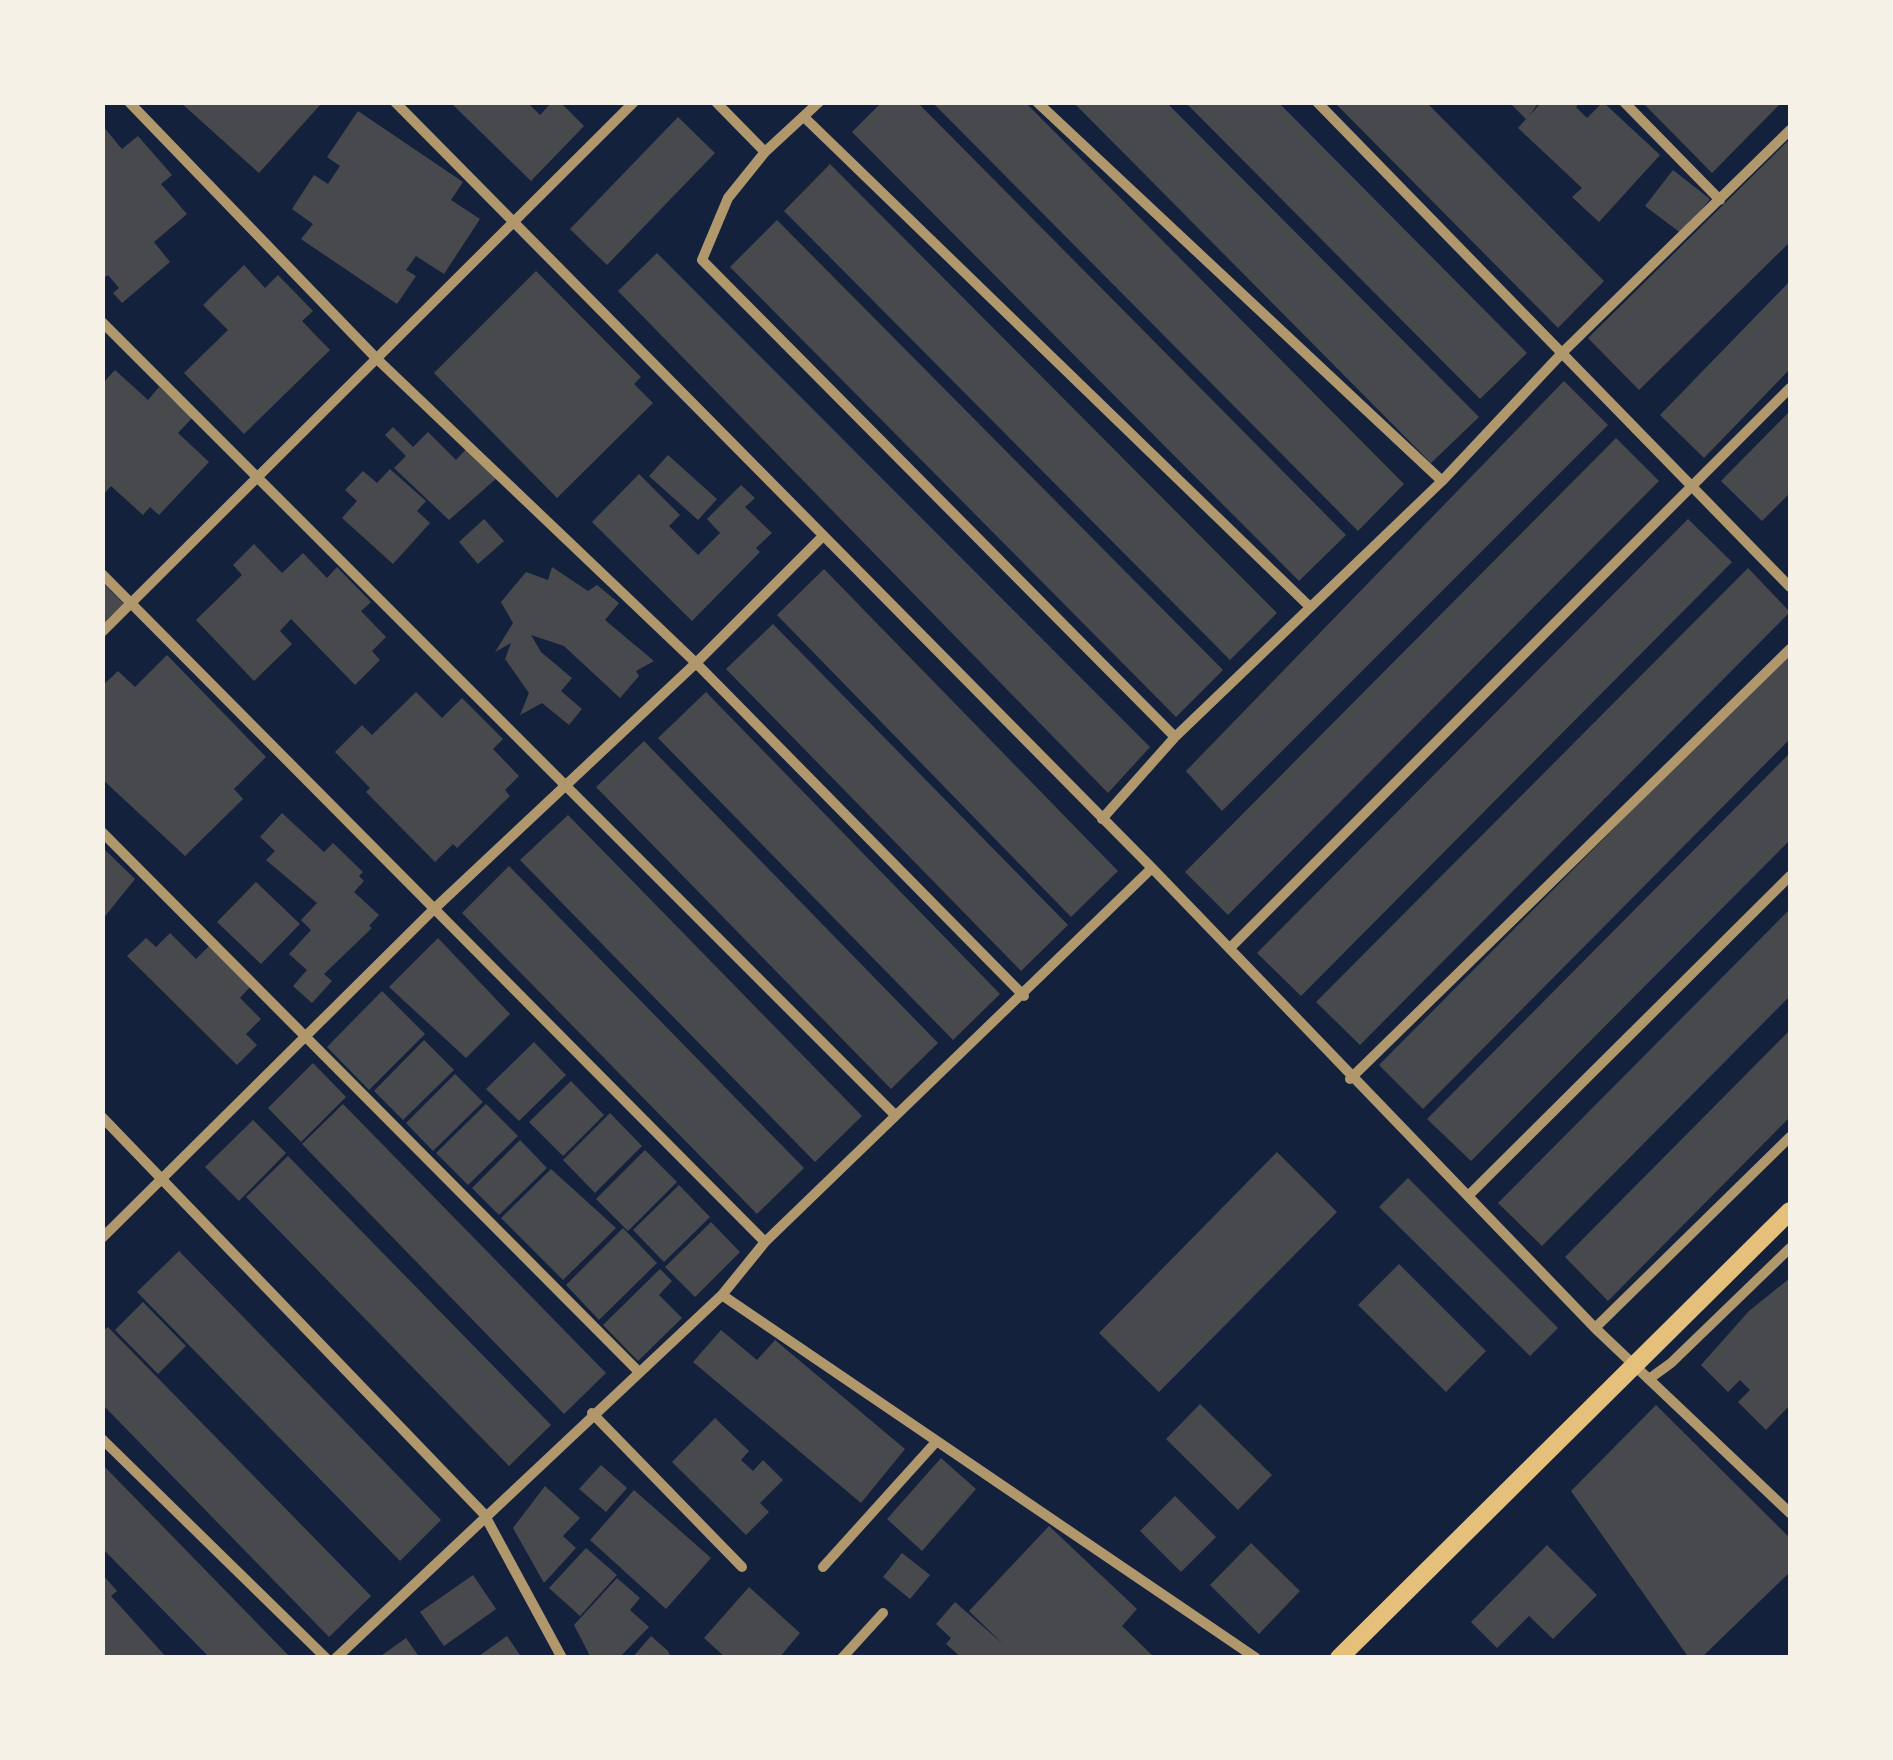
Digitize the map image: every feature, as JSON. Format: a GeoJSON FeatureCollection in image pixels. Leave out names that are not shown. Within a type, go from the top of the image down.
{"type":"FeatureCollection","features":[{"type":"Feature","properties":{"kind":"main road"},"geometry":{"type":"LineString","coordinates":[[1339,1658],[1790,1211]]}},
{"type":"Feature","properties":{"kind":"street"},"geometry":{"type":"LineString","coordinates":[[129,102],[377,358],[696,663],[1024,996]]}},
{"type":"Feature","properties":{"kind":"street"},"geometry":{"type":"LineString","coordinates":[[395,102],[1152,868],[1350,1078],[1595,1328],[1790,1512]]}},
{"type":"Feature","properties":{"kind":"street"},"geometry":{"type":"LineString","coordinates":[[102,632],[634,102]]}},
{"type":"Feature","properties":{"kind":"street"},"geometry":{"type":"LineString","coordinates":[[716,102],[766,152]]}},
{"type":"Feature","properties":{"kind":"street"},"geometry":{"type":"LineString","coordinates":[[819,102],[766,152],[728,198],[702,260],[1176,737]]}},
{"type":"Feature","properties":{"kind":"street"},"geometry":{"type":"LineString","coordinates":[[1038,102],[1442,481]]}},
{"type":"Feature","properties":{"kind":"street"},"geometry":{"type":"LineString","coordinates":[[1316,102],[1564,351],[1790,587]]}},
{"type":"Feature","properties":{"kind":"street"},"geometry":{"type":"LineString","coordinates":[[1624,102],[1720,200]]}},
{"type":"Feature","properties":{"kind":"street"},"geometry":{"type":"LineString","coordinates":[[804,117],[1310,607]]}},
{"type":"Feature","properties":{"kind":"street"},"geometry":{"type":"LineString","coordinates":[[1102,818],[1176,737],[1442,481],[1564,351],[1790,130]]}},
{"type":"Feature","properties":{"kind":"street"},"geometry":{"type":"LineString","coordinates":[[102,322],[895,1115]]}},
{"type":"Feature","properties":{"kind":"street"},"geometry":{"type":"LineString","coordinates":[[1230,948],[1790,388]]}},
{"type":"Feature","properties":{"kind":"street"},"geometry":{"type":"LineString","coordinates":[[102,1238],[434,909],[696,663],[822,537]]}},
{"type":"Feature","properties":{"kind":"street"},"geometry":{"type":"LineString","coordinates":[[102,574],[765,1242]]}},
{"type":"Feature","properties":{"kind":"street"},"geometry":{"type":"LineString","coordinates":[[1350,1078],[1790,649]]}},
{"type":"Feature","properties":{"kind":"street"},"geometry":{"type":"LineString","coordinates":[[102,832],[637,1370]]}},
{"type":"Feature","properties":{"kind":"street"},"geometry":{"type":"LineString","coordinates":[[336,1658],[637,1370],[722,1295],[765,1242],[1024,996],[1152,868]]}},
{"type":"Feature","properties":{"kind":"street"},"geometry":{"type":"LineString","coordinates":[[1468,1196],[1790,876]]}},
{"type":"Feature","properties":{"kind":"street"},"geometry":{"type":"LineString","coordinates":[[102,1117],[484,1514],[562,1658]]}},
{"type":"Feature","properties":{"kind":"street"},"geometry":{"type":"LineString","coordinates":[[1595,1328],[1790,1138]]}},
{"type":"Feature","properties":{"kind":"street"},"geometry":{"type":"LineString","coordinates":[[1649,1379],[1672,1363],[1790,1248]]}},
{"type":"Feature","properties":{"kind":"street"},"geometry":{"type":"LineString","coordinates":[[722,1295],[1256,1658]]}},
{"type":"Feature","properties":{"kind":"street"},"geometry":{"type":"LineString","coordinates":[[592,1413],[742,1567]]}},
{"type":"Feature","properties":{"kind":"street"},"geometry":{"type":"LineString","coordinates":[[102,1439],[326,1658]]}},
{"type":"Feature","properties":{"kind":"street"},"geometry":{"type":"LineString","coordinates":[[822,1567],[935,1443]]}},
{"type":"Feature","properties":{"kind":"street"},"geometry":{"type":"LineString","coordinates":[[1780,1503],[1790,1493]]}},
{"type":"Feature","properties":{"kind":"street"},"geometry":{"type":"LineString","coordinates":[[842,1658],[883,1613]]}},
{"type":"Feature","properties":{"kind":"building"},"geometry":{"type":"Polygon","coordinates":[[[180,102],[318,102],[320,105],[259,173],[180,102]]]}},
{"type":"Feature","properties":{"kind":"building"},"geometry":{"type":"Polygon","coordinates":[[[450,102],[527,102],[540,115],[552,102],[560,102],[584,126],[531,181],[450,102]]]}},
{"type":"Feature","properties":{"kind":"building"},"geometry":{"type":"Polygon","coordinates":[[[882,102],[917,102],[1346,535],[1299,581],[852,132],[882,102]]]}},
{"type":"Feature","properties":{"kind":"building"},"geometry":{"type":"Polygon","coordinates":[[[932,102],[1025,102],[1404,484],[1358,531],[932,102]]]}},
{"type":"Feature","properties":{"kind":"building"},"geometry":{"type":"Polygon","coordinates":[[[1073,102],[1166,102],[1479,417],[1431,463],[1073,102]]]}},
{"type":"Feature","properties":{"kind":"building"},"geometry":{"type":"Polygon","coordinates":[[[1185,102],[1278,102],[1527,353],[1480,399],[1185,102]]]}},
{"type":"Feature","properties":{"kind":"building"},"geometry":{"type":"Polygon","coordinates":[[[1334,102],[1426,102],[1604,281],[1558,328],[1334,102]]]}},
{"type":"Feature","properties":{"kind":"building"},"geometry":{"type":"Polygon","coordinates":[[[1509,102],[1539,102],[1529,116],[1542,102],[1580,102],[1576,107],[1587,118],[1603,102],[1660,155],[1599,222],[1572,197],[1582,188],[1518,128],[1526,119],[1509,102]]]}},
{"type":"Feature","properties":{"kind":"building"},"geometry":{"type":"Polygon","coordinates":[[[1642,102],[1782,102],[1712,173],[1642,102]]]}},
{"type":"Feature","properties":{"kind":"building"},"geometry":{"type":"Polygon","coordinates":[[[358,111],[463,182],[451,200],[480,219],[444,274],[416,256],[406,270],[416,276],[397,304],[301,239],[313,224],[292,209],[314,175],[328,184],[340,166],[327,157],[358,111]]]}},
{"type":"Feature","properties":{"kind":"building"},"geometry":{"type":"Polygon","coordinates":[[[678,117],[715,153],[607,265],[570,229],[678,117]]]}},
{"type":"Feature","properties":{"kind":"building"},"geometry":{"type":"Polygon","coordinates":[[[102,125],[122,149],[138,136],[172,175],[161,184],[187,214],[154,242],[170,262],[122,303],[113,293],[119,288],[108,275],[102,279],[102,125]]]}},
{"type":"Feature","properties":{"kind":"building"},"geometry":{"type":"Polygon","coordinates":[[[1790,139],[1790,242],[1639,390],[1588,338],[1790,139]]]}},
{"type":"Feature","properties":{"kind":"building"},"geometry":{"type":"Polygon","coordinates":[[[830,164],[1277,613],[1230,660],[784,211],[830,164]]]}},
{"type":"Feature","properties":{"kind":"building"},"geometry":{"type":"Polygon","coordinates":[[[1673,170],[1710,199],[1682,234],[1645,206],[1673,170]]]}},
{"type":"Feature","properties":{"kind":"building"},"geometry":{"type":"Polygon","coordinates":[[[777,220],[1223,670],[1176,717],[730,267],[777,220]]]}},
{"type":"Feature","properties":{"kind":"building"},"geometry":{"type":"Polygon","coordinates":[[[657,253],[1150,747],[1108,793],[618,291],[657,253]]]}},
{"type":"Feature","properties":{"kind":"building"},"geometry":{"type":"Polygon","coordinates":[[[244,265],[265,288],[278,275],[313,311],[302,321],[330,350],[244,434],[184,373],[228,330],[203,305],[244,265]]]}},
{"type":"Feature","properties":{"kind":"building"},"geometry":{"type":"Polygon","coordinates":[[[536,271],[641,377],[634,384],[653,403],[557,498],[434,373],[536,271]]]}},
{"type":"Feature","properties":{"kind":"building"},"geometry":{"type":"Polygon","coordinates":[[[1790,281],[1790,369],[1704,458],[1660,415],[1790,281]]]}},
{"type":"Feature","properties":{"kind":"building"},"geometry":{"type":"Polygon","coordinates":[[[115,370],[148,400],[159,387],[192,418],[178,433],[209,462],[159,515],[150,507],[143,515],[111,486],[102,496],[102,384],[115,370]]]}},
{"type":"Feature","properties":{"kind":"building"},"geometry":{"type":"Polygon","coordinates":[[[1564,381],[1608,425],[1222,811],[1186,771],[1564,381]]]}},
{"type":"Feature","properties":{"kind":"building"},"geometry":{"type":"Polygon","coordinates":[[[1790,411],[1790,493],[1762,521],[1721,481],[1790,411]]]}},
{"type":"Feature","properties":{"kind":"building"},"geometry":{"type":"Polygon","coordinates":[[[393,427],[413,447],[428,432],[456,460],[467,448],[498,477],[449,520],[394,468],[406,456],[385,435],[393,427]]]}},
{"type":"Feature","properties":{"kind":"building"},"geometry":{"type":"Polygon","coordinates":[[[1616,438],[1659,481],[1228,915],[1185,872],[1616,438]]]}},
{"type":"Feature","properties":{"kind":"building"},"geometry":{"type":"Polygon","coordinates":[[[668,455],[717,499],[698,520],[649,476],[668,455]]]}},
{"type":"Feature","properties":{"kind":"building"},"geometry":{"type":"Polygon","coordinates":[[[390,469],[426,501],[417,511],[430,523],[393,564],[342,518],[357,501],[345,490],[363,471],[377,483],[390,469]]]}},
{"type":"Feature","properties":{"kind":"building"},"geometry":{"type":"Polygon","coordinates":[[[639,474],[680,515],[669,526],[698,555],[720,533],[707,519],[741,485],[755,498],[745,507],[772,533],[756,548],[760,552],[692,621],[592,522],[639,474]]]}},
{"type":"Feature","properties":{"kind":"building"},"geometry":{"type":"Polygon","coordinates":[[[484,519],[504,541],[478,564],[459,542],[484,519]]]}},
{"type":"Feature","properties":{"kind":"building"},"geometry":{"type":"Polygon","coordinates":[[[1688,519],[1732,562],[1301,996],[1257,953],[1688,519]]]}},
{"type":"Feature","properties":{"kind":"building"},"geometry":{"type":"Polygon","coordinates":[[[254,544],[282,573],[303,553],[327,578],[337,567],[371,602],[361,611],[386,637],[372,651],[380,660],[355,685],[291,619],[280,631],[292,644],[254,681],[196,620],[242,575],[233,565],[254,544]]]}},
{"type":"Feature","properties":{"kind":"building"},"geometry":{"type":"Polygon","coordinates":[[[552,567],[588,591],[597,585],[619,603],[605,620],[654,661],[636,671],[639,676],[620,698],[564,646],[531,635],[541,652],[572,678],[561,691],[582,709],[569,725],[542,703],[520,715],[529,693],[505,659],[511,643],[495,652],[513,623],[501,602],[526,572],[548,580],[552,567]]]}},
{"type":"Feature","properties":{"kind":"building"},"geometry":{"type":"Polygon","coordinates":[[[1748,568],[1790,612],[1360,1045],[1316,1002],[1748,568]]]}},
{"type":"Feature","properties":{"kind":"building"},"geometry":{"type":"Polygon","coordinates":[[[824,569],[1118,871],[1071,917],[777,615],[824,569]]]}},
{"type":"Feature","properties":{"kind":"building"},"geometry":{"type":"Polygon","coordinates":[[[102,582],[124,604],[102,624],[102,582]]]}},
{"type":"Feature","properties":{"kind":"building"},"geometry":{"type":"Polygon","coordinates":[[[773,624],[1068,925],[1021,971],[726,669],[773,624]]]}},
{"type":"Feature","properties":{"kind":"building"},"geometry":{"type":"Polygon","coordinates":[[[1790,651],[1790,739],[1423,1109],[1379,1065],[1790,651]]]}},
{"type":"Feature","properties":{"kind":"building"},"geometry":{"type":"Polygon","coordinates":[[[167,655],[266,757],[234,789],[243,799],[185,856],[102,779],[102,686],[118,671],[135,687],[167,655]]]}},
{"type":"Feature","properties":{"kind":"building"},"geometry":{"type":"Polygon","coordinates":[[[416,692],[442,718],[462,698],[503,739],[493,749],[519,776],[505,790],[510,796],[457,848],[453,844],[435,862],[366,792],[370,788],[335,752],[362,725],[372,735],[416,692]]]}},
{"type":"Feature","properties":{"kind":"building"},"geometry":{"type":"Polygon","coordinates":[[[706,692],[1000,994],[953,1040],[658,738],[706,692]]]}},
{"type":"Feature","properties":{"kind":"building"},"geometry":{"type":"Polygon","coordinates":[[[644,741],[938,1043],[891,1089],[596,787],[644,741]]]}},
{"type":"Feature","properties":{"kind":"building"},"geometry":{"type":"Polygon","coordinates":[[[1790,753],[1790,840],[1471,1161],[1427,1119],[1790,753]]]}},
{"type":"Feature","properties":{"kind":"building"},"geometry":{"type":"Polygon","coordinates":[[[282,813],[324,852],[333,843],[363,872],[359,876],[364,881],[354,892],[379,915],[369,926],[372,928],[324,974],[332,981],[312,1003],[293,986],[307,970],[289,954],[311,930],[301,920],[317,903],[266,860],[275,851],[260,837],[282,813]]]}},
{"type":"Feature","properties":{"kind":"building"},"geometry":{"type":"Polygon","coordinates":[[[568,815],[862,1116],[815,1162],[520,860],[568,815]]]}},
{"type":"Feature","properties":{"kind":"building"},"geometry":{"type":"Polygon","coordinates":[[[102,847],[135,879],[102,920],[102,847]]]}},
{"type":"Feature","properties":{"kind":"building"},"geometry":{"type":"Polygon","coordinates":[[[509,866],[804,1168],[757,1214],[462,913],[509,866]]]}},
{"type":"Feature","properties":{"kind":"building"},"geometry":{"type":"Polygon","coordinates":[[[256,882],[300,924],[261,964],[217,922],[256,882]]]}},
{"type":"Feature","properties":{"kind":"building"},"geometry":{"type":"Polygon","coordinates":[[[1790,909],[1790,996],[1542,1246],[1498,1203],[1790,909]]]}},
{"type":"Feature","properties":{"kind":"building"},"geometry":{"type":"Polygon","coordinates":[[[170,933],[196,959],[210,945],[251,986],[240,998],[261,1019],[246,1034],[257,1045],[237,1065],[127,956],[146,938],[156,947],[170,933]]]}},
{"type":"Feature","properties":{"kind":"building"},"geometry":{"type":"Polygon","coordinates":[[[438,938],[510,1014],[466,1058],[389,987],[438,938]]]}},
{"type":"Feature","properties":{"kind":"building"},"geometry":{"type":"Polygon","coordinates":[[[382,991],[425,1034],[369,1090],[327,1047],[382,991]]]}},
{"type":"Feature","properties":{"kind":"building"},"geometry":{"type":"Polygon","coordinates":[[[1790,1030],[1790,1117],[1608,1301],[1565,1257],[1790,1030]]]}},
{"type":"Feature","properties":{"kind":"building"},"geometry":{"type":"Polygon","coordinates":[[[424,1040],[454,1070],[403,1120],[374,1091],[424,1040]]]}},
{"type":"Feature","properties":{"kind":"building"},"geometry":{"type":"Polygon","coordinates":[[[534,1042],[566,1075],[519,1121],[486,1089],[534,1042]]]}},
{"type":"Feature","properties":{"kind":"building"},"geometry":{"type":"Polygon","coordinates":[[[313,1063],[346,1097],[301,1142],[268,1108],[313,1063]]]}},
{"type":"Feature","properties":{"kind":"building"},"geometry":{"type":"Polygon","coordinates":[[[455,1074],[483,1102],[433,1151],[406,1123],[455,1074]]]}},
{"type":"Feature","properties":{"kind":"building"},"geometry":{"type":"Polygon","coordinates":[[[571,1081],[604,1115],[563,1156],[529,1122],[571,1081]]]}},
{"type":"Feature","properties":{"kind":"building"},"geometry":{"type":"Polygon","coordinates":[[[343,1104],[606,1373],[564,1414],[302,1144],[343,1104]]]}},
{"type":"Feature","properties":{"kind":"building"},"geometry":{"type":"Polygon","coordinates":[[[486,1104],[518,1136],[468,1185],[436,1153],[486,1104]]]}},
{"type":"Feature","properties":{"kind":"building"},"geometry":{"type":"Polygon","coordinates":[[[610,1113],[642,1146],[595,1193],[563,1160],[610,1113]]]}},
{"type":"Feature","properties":{"kind":"building"},"geometry":{"type":"Polygon","coordinates":[[[253,1120],[286,1153],[239,1201],[205,1167],[253,1120]]]}},
{"type":"Feature","properties":{"kind":"building"},"geometry":{"type":"Polygon","coordinates":[[[520,1140],[547,1168],[499,1215],[472,1188],[520,1140]]]}},
{"type":"Feature","properties":{"kind":"building"},"geometry":{"type":"Polygon","coordinates":[[[645,1150],[677,1182],[628,1231],[596,1199],[645,1150]]]}},
{"type":"Feature","properties":{"kind":"building"},"geometry":{"type":"Polygon","coordinates":[[[1277,1152],[1337,1212],[1159,1392],[1099,1333],[1277,1152]]]}},
{"type":"Feature","properties":{"kind":"building"},"geometry":{"type":"Polygon","coordinates":[[[288,1156],[551,1425],[509,1466],[246,1197],[288,1156]]]}},
{"type":"Feature","properties":{"kind":"building"},"geometry":{"type":"Polygon","coordinates":[[[551,1169],[616,1228],[563,1280],[501,1218],[551,1169]]]}},
{"type":"Feature","properties":{"kind":"building"},"geometry":{"type":"Polygon","coordinates":[[[1408,1178],[1558,1328],[1530,1356],[1379,1207],[1408,1178]]]}},
{"type":"Feature","properties":{"kind":"building"},"geometry":{"type":"Polygon","coordinates":[[[679,1185],[710,1217],[664,1262],[633,1230],[679,1185]]]}},
{"type":"Feature","properties":{"kind":"building"},"geometry":{"type":"Polygon","coordinates":[[[711,1222],[740,1252],[695,1297],[665,1267],[711,1222]]]}},
{"type":"Feature","properties":{"kind":"building"},"geometry":{"type":"Polygon","coordinates":[[[623,1228],[657,1263],[599,1320],[566,1285],[623,1228]]]}},
{"type":"Feature","properties":{"kind":"building"},"geometry":{"type":"Polygon","coordinates":[[[179,1251],[441,1520],[400,1561],[137,1292],[179,1251]]]}},
{"type":"Feature","properties":{"kind":"building"},"geometry":{"type":"Polygon","coordinates":[[[1399,1264],[1486,1351],[1446,1392],[1358,1305],[1399,1264]]]}},
{"type":"Feature","properties":{"kind":"building"},"geometry":{"type":"Polygon","coordinates":[[[660,1269],[672,1281],[659,1295],[682,1318],[638,1361],[603,1325],[660,1269]]]}},
{"type":"Feature","properties":{"kind":"building"},"geometry":{"type":"Polygon","coordinates":[[[1790,1278],[1790,1405],[1766,1430],[1738,1402],[1750,1390],[1740,1380],[1728,1392],[1701,1365],[1749,1311],[1790,1278]]]}},
{"type":"Feature","properties":{"kind":"building"},"geometry":{"type":"Polygon","coordinates":[[[143,1302],[186,1346],[158,1374],[115,1330],[143,1302]]]}},
{"type":"Feature","properties":{"kind":"building"},"geometry":{"type":"Polygon","coordinates":[[[108,1327],[371,1596],[329,1637],[102,1404],[102,1332],[108,1327]]]}},
{"type":"Feature","properties":{"kind":"building"},"geometry":{"type":"Polygon","coordinates":[[[721,1330],[757,1360],[775,1340],[905,1449],[861,1503],[693,1362],[721,1330]]]}},
{"type":"Feature","properties":{"kind":"building"},"geometry":{"type":"Polygon","coordinates":[[[1200,1404],[1272,1475],[1238,1510],[1166,1439],[1200,1404]]]}},
{"type":"Feature","properties":{"kind":"building"},"geometry":{"type":"Polygon","coordinates":[[[1656,1405],[1790,1538],[1790,1572],[1701,1658],[1689,1658],[1571,1491],[1656,1405]]]}},
{"type":"Feature","properties":{"kind":"building"},"geometry":{"type":"Polygon","coordinates":[[[715,1418],[749,1451],[741,1460],[753,1471],[763,1460],[783,1480],[760,1503],[769,1512],[746,1535],[672,1462],[715,1418]]]}},
{"type":"Feature","properties":{"kind":"building"},"geometry":{"type":"Polygon","coordinates":[[[941,1458],[976,1489],[922,1551],[887,1519],[941,1458]]]}},
{"type":"Feature","properties":{"kind":"building"},"geometry":{"type":"Polygon","coordinates":[[[102,1464],[291,1658],[210,1658],[102,1548],[102,1464]]]}},
{"type":"Feature","properties":{"kind":"building"},"geometry":{"type":"Polygon","coordinates":[[[601,1465],[627,1488],[606,1512],[579,1489],[601,1465]]]}},
{"type":"Feature","properties":{"kind":"building"},"geometry":{"type":"Polygon","coordinates":[[[545,1486],[580,1518],[563,1536],[576,1548],[544,1583],[513,1528],[545,1486]]]}},
{"type":"Feature","properties":{"kind":"building"},"geometry":{"type":"Polygon","coordinates":[[[634,1490],[711,1558],[666,1609],[590,1540],[634,1490]]]}},
{"type":"Feature","properties":{"kind":"building"},"geometry":{"type":"Polygon","coordinates":[[[1175,1496],[1216,1537],[1181,1572],[1140,1531],[1175,1496]]]}},
{"type":"Feature","properties":{"kind":"building"},"geometry":{"type":"Polygon","coordinates":[[[1049,1526],[1137,1609],[1122,1626],[1155,1658],[962,1658],[946,1644],[951,1638],[936,1624],[955,1602],[1004,1645],[969,1611],[1049,1526]]]}},
{"type":"Feature","properties":{"kind":"building"},"geometry":{"type":"Polygon","coordinates":[[[1251,1543],[1300,1591],[1259,1634],[1210,1585],[1251,1543]]]}},
{"type":"Feature","properties":{"kind":"building"},"geometry":{"type":"Polygon","coordinates":[[[1547,1545],[1597,1595],[1553,1639],[1529,1616],[1497,1648],[1471,1622],[1547,1545]]]}},
{"type":"Feature","properties":{"kind":"building"},"geometry":{"type":"Polygon","coordinates":[[[586,1548],[617,1575],[580,1616],[549,1588],[586,1548]]]}},
{"type":"Feature","properties":{"kind":"building"},"geometry":{"type":"Polygon","coordinates":[[[902,1553],[930,1575],[910,1599],[883,1577],[902,1553]]]}},
{"type":"Feature","properties":{"kind":"building"},"geometry":{"type":"Polygon","coordinates":[[[102,1574],[117,1591],[111,1596],[167,1658],[102,1658],[102,1574]]]}},
{"type":"Feature","properties":{"kind":"building"},"geometry":{"type":"Polygon","coordinates":[[[473,1575],[496,1609],[444,1646],[420,1612],[473,1575]]]}},
{"type":"Feature","properties":{"kind":"building"},"geometry":{"type":"Polygon","coordinates":[[[617,1578],[640,1598],[630,1610],[649,1627],[619,1658],[591,1658],[574,1625],[617,1578]]]}},
{"type":"Feature","properties":{"kind":"building"},"geometry":{"type":"Polygon","coordinates":[[[749,1587],[800,1633],[779,1658],[726,1658],[704,1638],[749,1587]]]}},
{"type":"Feature","properties":{"kind":"building"},"geometry":{"type":"Polygon","coordinates":[[[507,1636],[522,1658],[476,1658],[507,1636]]]}},
{"type":"Feature","properties":{"kind":"building"},"geometry":{"type":"Polygon","coordinates":[[[651,1636],[668,1651],[671,1658],[632,1658],[651,1636]]]}},
{"type":"Feature","properties":{"kind":"building"},"geometry":{"type":"Polygon","coordinates":[[[406,1638],[420,1658],[378,1658],[406,1638]]]}}]}
